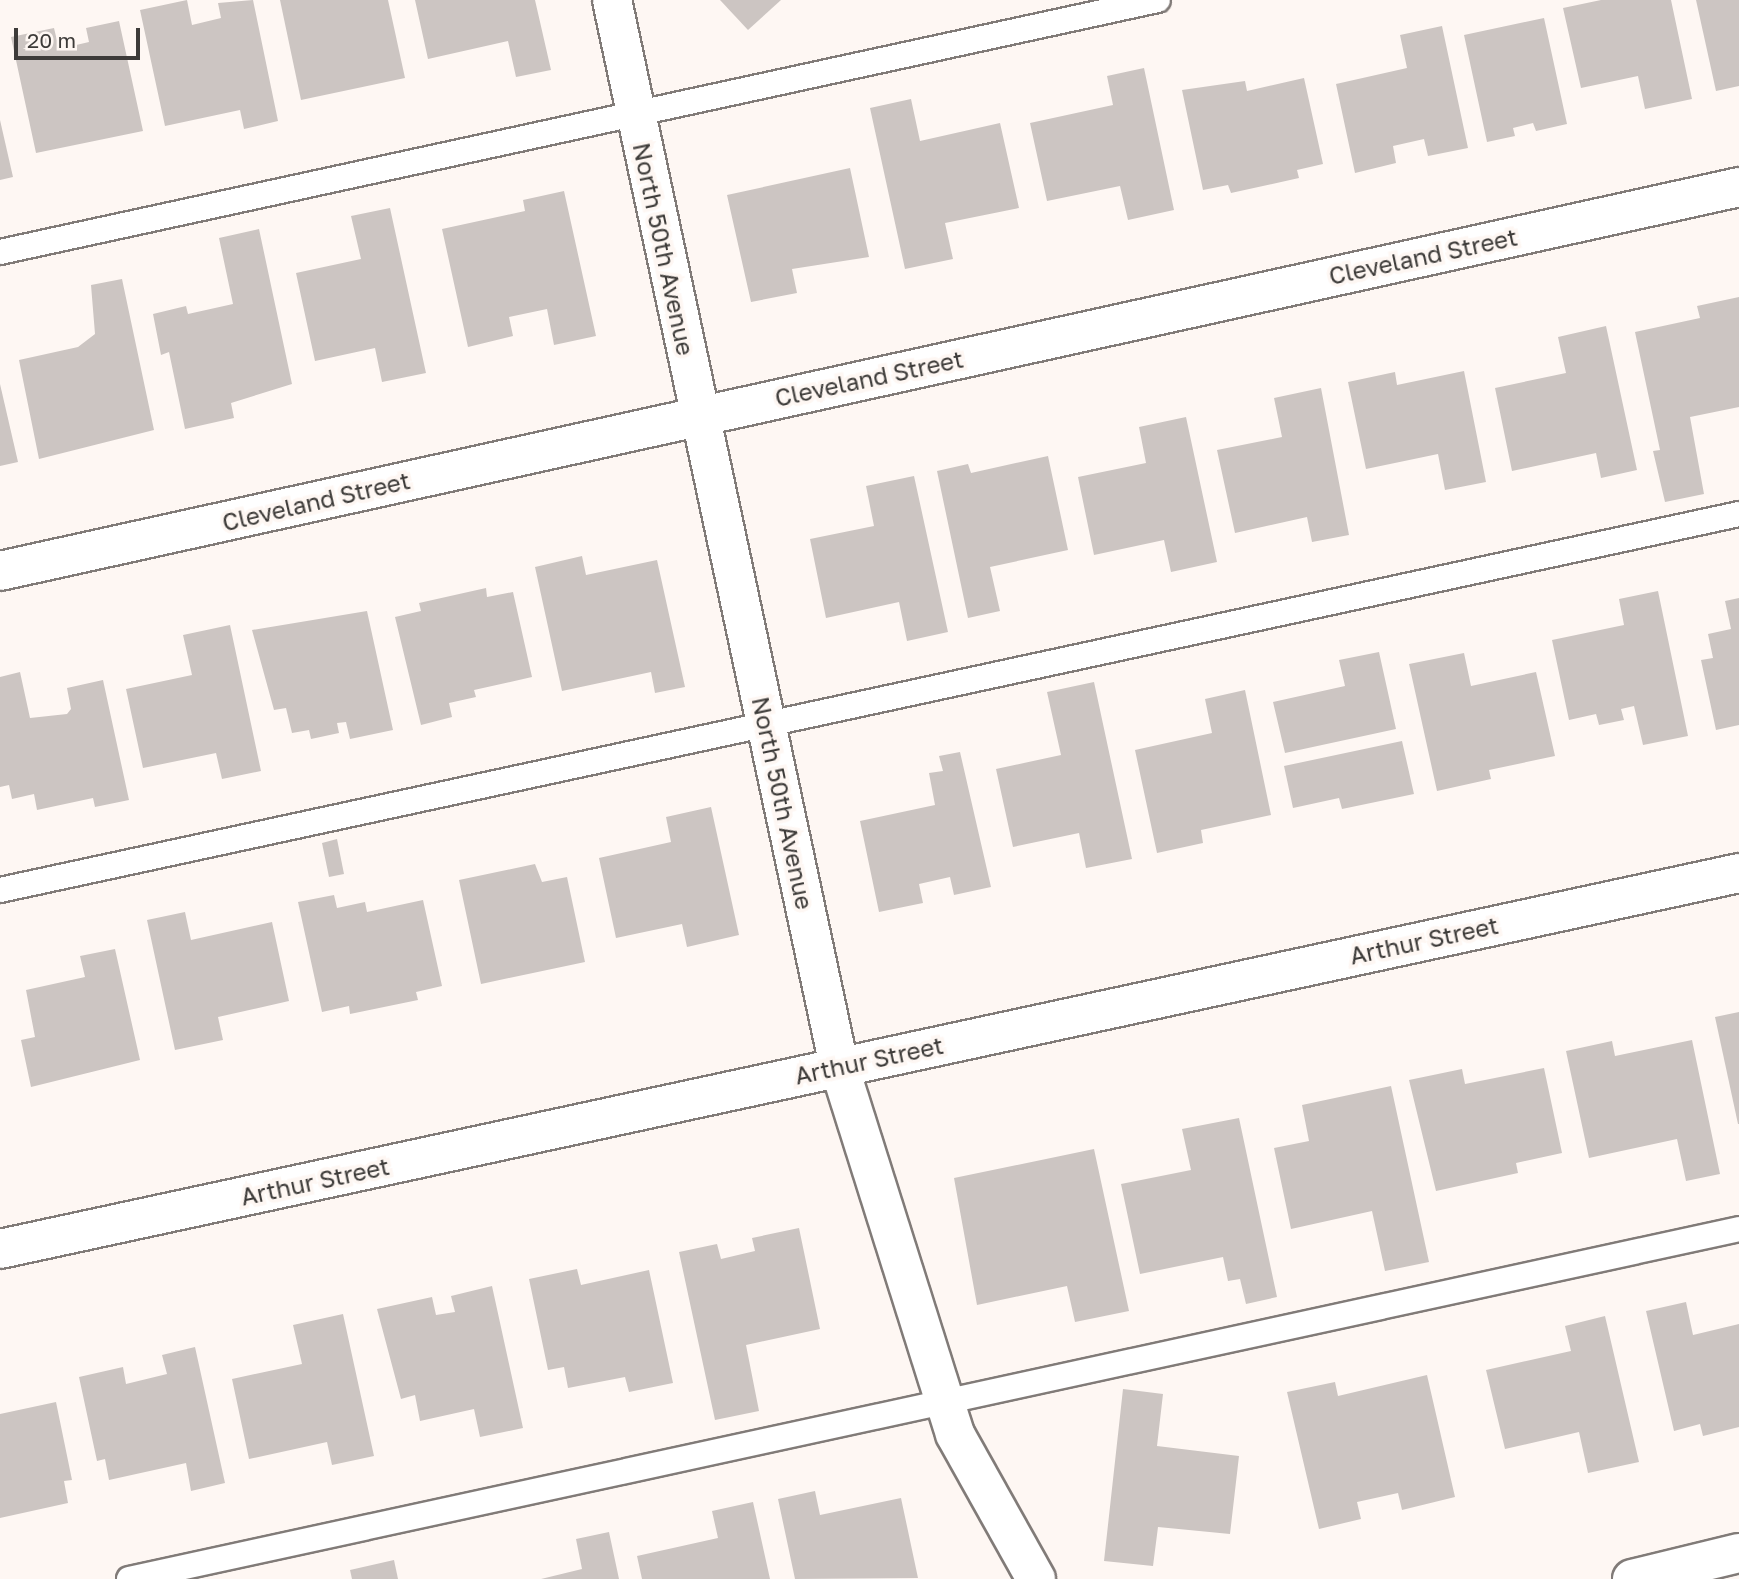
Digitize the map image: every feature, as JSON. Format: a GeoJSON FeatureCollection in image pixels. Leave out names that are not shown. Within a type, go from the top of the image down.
{"type":"FeatureCollection","features":[{"type":"Feature","properties":{"kind":"street","name":"North 50th Avenue"},"geometry":{"type":"LineString","coordinates":[[612,0],[839,1066],[955,1434],[1036,1579]]}},
{"type":"Feature","properties":{"kind":"street","name":"Cleveland Street"},"geometry":{"type":"LineString","coordinates":[[0,571],[1739,187]]}},
{"type":"Feature","properties":{"kind":"street","name":"Arthur Street"},"geometry":{"type":"LineString","coordinates":[[0,1249],[1739,873]]}},
{"type":"Feature","properties":{"kind":"street"},"geometry":{"type":"LineString","coordinates":[[1632,1579],[1739,1553]]}},
{"type":"Feature","properties":{"kind":"lane"},"geometry":{"type":"LineString","coordinates":[[0,252],[1158,0]]}},
{"type":"Feature","properties":{"kind":"lane"},"geometry":{"type":"LineString","coordinates":[[0,890],[1739,514]]}},
{"type":"Feature","properties":{"kind":"lane"},"geometry":{"type":"LineString","coordinates":[[129,1579],[943,1399],[1739,1229]]}},
{"type":"Feature","properties":{"kind":"building"},"geometry":{"type":"Polygon","coordinates":[[[187,0],[192,25],[221,18],[218,3],[253,0],[278,121],[244,129],[240,110],[165,126],[140,10],[187,0]]]}},
{"type":"Feature","properties":{"kind":"building"},"geometry":{"type":"Polygon","coordinates":[[[280,0],[388,0],[405,78],[301,100],[280,0]]]}},
{"type":"Feature","properties":{"kind":"building"},"geometry":{"type":"Polygon","coordinates":[[[415,0],[535,0],[551,70],[516,77],[508,41],[428,59],[415,0]]]}},
{"type":"Feature","properties":{"kind":"building"},"geometry":{"type":"Polygon","coordinates":[[[720,0],[781,0],[748,30],[720,0]]]}},
{"type":"Feature","properties":{"kind":"building"},"geometry":{"type":"Polygon","coordinates":[[[1601,0],[1671,0],[1692,99],[1645,109],[1638,76],[1581,88],[1563,8],[1601,0]]]}},
{"type":"Feature","properties":{"kind":"building"},"geometry":{"type":"Polygon","coordinates":[[[1696,0],[1739,0],[1739,86],[1716,91],[1696,0]]]}},
{"type":"Feature","properties":{"kind":"building"},"geometry":{"type":"Polygon","coordinates":[[[1544,18],[1567,124],[1536,131],[1533,123],[1513,128],[1515,136],[1487,142],[1464,35],[1544,18]]]}},
{"type":"Feature","properties":{"kind":"building"},"geometry":{"type":"Polygon","coordinates":[[[119,21],[143,131],[36,153],[11,37],[54,28],[59,49],[89,42],[86,28],[119,21]]]}},
{"type":"Feature","properties":{"kind":"building"},"geometry":{"type":"Polygon","coordinates":[[[1442,26],[1468,148],[1428,156],[1424,139],[1393,146],[1396,163],[1355,173],[1336,84],[1407,68],[1400,35],[1442,26]]]}},
{"type":"Feature","properties":{"kind":"building"},"geometry":{"type":"Polygon","coordinates":[[[1144,68],[1174,210],[1128,220],[1120,186],[1047,201],[1030,123],[1113,105],[1107,76],[1144,68]]]}},
{"type":"Feature","properties":{"kind":"building"},"geometry":{"type":"Polygon","coordinates":[[[1304,78],[1323,164],[1297,170],[1299,178],[1231,193],[1228,185],[1203,190],[1182,90],[1245,81],[1247,91],[1304,78]]]}},
{"type":"Feature","properties":{"kind":"building"},"geometry":{"type":"Polygon","coordinates":[[[911,99],[920,141],[1000,123],[1019,208],[945,223],[953,259],[905,269],[870,108],[911,99]]]}},
{"type":"Feature","properties":{"kind":"building"},"geometry":{"type":"Polygon","coordinates":[[[0,120],[13,177],[0,180],[0,120]]]}},
{"type":"Feature","properties":{"kind":"building"},"geometry":{"type":"Polygon","coordinates":[[[850,168],[869,257],[792,269],[797,293],[751,302],[727,195],[850,168]]]}},
{"type":"Feature","properties":{"kind":"building"},"geometry":{"type":"Polygon","coordinates":[[[564,191],[596,336],[554,345],[547,309],[509,317],[513,336],[468,347],[442,229],[525,211],[523,200],[564,191]]]}},
{"type":"Feature","properties":{"kind":"building"},"geometry":{"type":"Polygon","coordinates":[[[390,208],[426,373],[382,382],[375,348],[315,361],[296,273],[361,259],[351,216],[390,208]]]}},
{"type":"Feature","properties":{"kind":"building"},"geometry":{"type":"Polygon","coordinates":[[[259,229],[292,384],[231,403],[234,418],[185,429],[169,352],[161,355],[153,314],[186,306],[188,314],[233,304],[219,238],[259,229]]]}},
{"type":"Feature","properties":{"kind":"building"},"geometry":{"type":"Polygon","coordinates":[[[122,279],[154,430],[39,459],[19,360],[78,347],[95,334],[91,285],[122,279]]]}},
{"type":"Feature","properties":{"kind":"building"},"geometry":{"type":"Polygon","coordinates":[[[1739,297],[1739,407],[1690,417],[1704,494],[1665,502],[1653,451],[1660,450],[1635,332],[1700,318],[1697,306],[1739,297]]]}},
{"type":"Feature","properties":{"kind":"building"},"geometry":{"type":"Polygon","coordinates":[[[1606,326],[1637,470],[1601,478],[1596,453],[1512,471],[1495,388],[1566,373],[1558,337],[1606,326]]]}},
{"type":"Feature","properties":{"kind":"building"},"geometry":{"type":"Polygon","coordinates":[[[1464,371],[1486,482],[1445,490],[1438,454],[1366,469],[1348,382],[1395,372],[1397,385],[1464,371]]]}},
{"type":"Feature","properties":{"kind":"building"},"geometry":{"type":"Polygon","coordinates":[[[0,384],[18,462],[0,466],[0,384]]]}},
{"type":"Feature","properties":{"kind":"building"},"geometry":{"type":"Polygon","coordinates":[[[1321,388],[1349,535],[1312,542],[1307,517],[1235,533],[1217,450],[1282,437],[1274,398],[1321,388]]]}},
{"type":"Feature","properties":{"kind":"building"},"geometry":{"type":"Polygon","coordinates":[[[1186,417],[1217,562],[1171,572],[1164,540],[1094,555],[1078,477],[1146,463],[1139,427],[1186,417]]]}},
{"type":"Feature","properties":{"kind":"building"},"geometry":{"type":"Polygon","coordinates":[[[1048,456],[1068,550],[990,567],[1000,611],[968,618],[937,471],[968,464],[971,473],[1048,456]]]}},
{"type":"Feature","properties":{"kind":"building"},"geometry":{"type":"Polygon","coordinates":[[[914,476],[948,632],[907,641],[899,602],[826,618],[810,539],[874,526],[866,486],[914,476]]]}},
{"type":"Feature","properties":{"kind":"building"},"geometry":{"type":"Polygon","coordinates":[[[582,556],[586,575],[657,560],[685,687],[655,693],[651,672],[562,691],[535,567],[582,556]]]}},
{"type":"Feature","properties":{"kind":"building"},"geometry":{"type":"Polygon","coordinates":[[[486,588],[487,597],[513,592],[532,677],[474,690],[476,697],[449,703],[452,717],[421,725],[395,617],[421,611],[419,603],[486,588]]]}},
{"type":"Feature","properties":{"kind":"building"},"geometry":{"type":"Polygon","coordinates":[[[1658,591],[1688,736],[1643,745],[1634,706],[1621,709],[1624,720],[1599,725],[1596,714],[1569,720],[1552,640],[1624,625],[1619,599],[1658,591]]]}},
{"type":"Feature","properties":{"kind":"building"},"geometry":{"type":"Polygon","coordinates":[[[1739,598],[1739,725],[1716,730],[1701,660],[1713,658],[1708,634],[1731,629],[1725,601],[1739,598]]]}},
{"type":"Feature","properties":{"kind":"building"},"geometry":{"type":"Polygon","coordinates":[[[367,611],[393,730],[350,739],[346,722],[337,723],[339,733],[311,739],[309,730],[292,733],[286,708],[274,710],[252,630],[367,611]]]}},
{"type":"Feature","properties":{"kind":"building"},"geometry":{"type":"Polygon","coordinates":[[[230,625],[261,771],[222,779],[216,753],[143,768],[126,689],[192,675],[183,635],[230,625]]]}},
{"type":"Feature","properties":{"kind":"building"},"geometry":{"type":"Polygon","coordinates":[[[1379,652],[1396,729],[1285,753],[1273,702],[1345,686],[1339,660],[1379,652]]]}},
{"type":"Feature","properties":{"kind":"building"},"geometry":{"type":"Polygon","coordinates":[[[1464,653],[1471,686],[1536,672],[1555,756],[1489,770],[1491,779],[1437,791],[1409,664],[1464,653]]]}},
{"type":"Feature","properties":{"kind":"building"},"geometry":{"type":"Polygon","coordinates":[[[20,672],[30,718],[67,714],[71,709],[67,688],[103,680],[129,800],[95,807],[93,798],[37,810],[34,794],[12,799],[9,785],[0,787],[0,677],[20,672]]]}},
{"type":"Feature","properties":{"kind":"building"},"geometry":{"type":"Polygon","coordinates":[[[1094,682],[1132,859],[1086,868],[1079,833],[1013,847],[996,769],[1061,755],[1047,692],[1094,682]]]}},
{"type":"Feature","properties":{"kind":"building"},"geometry":{"type":"Polygon","coordinates":[[[1245,690],[1271,815],[1201,830],[1203,843],[1157,853],[1135,750],[1212,733],[1205,699],[1245,690]]]}},
{"type":"Feature","properties":{"kind":"building"},"geometry":{"type":"Polygon","coordinates":[[[1402,741],[1414,794],[1342,809],[1339,798],[1293,808],[1284,766],[1402,741]]]}},
{"type":"Feature","properties":{"kind":"building"},"geometry":{"type":"Polygon","coordinates":[[[960,752],[991,887],[954,895],[950,877],[919,884],[923,903],[879,912],[860,821],[935,805],[929,773],[943,771],[939,756],[960,752]]]}},
{"type":"Feature","properties":{"kind":"building"},"geometry":{"type":"Polygon","coordinates":[[[711,807],[739,935],[687,947],[682,924],[616,938],[599,858],[671,842],[666,817],[711,807]]]}},
{"type":"Feature","properties":{"kind":"building"},"geometry":{"type":"Polygon","coordinates":[[[337,839],[344,874],[329,877],[322,843],[337,839]]]}},
{"type":"Feature","properties":{"kind":"building"},"geometry":{"type":"Polygon","coordinates":[[[535,864],[542,882],[567,877],[585,962],[481,984],[459,880],[535,864]]]}},
{"type":"Feature","properties":{"kind":"building"},"geometry":{"type":"Polygon","coordinates":[[[334,895],[337,908],[365,902],[367,912],[423,900],[442,986],[416,992],[418,1000],[350,1014],[349,1006],[322,1012],[298,902],[334,895]]]}},
{"type":"Feature","properties":{"kind":"building"},"geometry":{"type":"Polygon","coordinates":[[[185,912],[191,940],[272,922],[289,1001],[218,1017],[223,1040],[175,1050],[147,920],[185,912]]]}},
{"type":"Feature","properties":{"kind":"building"},"geometry":{"type":"Polygon","coordinates":[[[115,949],[140,1060],[31,1087],[21,1040],[35,1037],[26,990],[85,977],[80,956],[115,949]]]}},
{"type":"Feature","properties":{"kind":"building"},"geometry":{"type":"Polygon","coordinates":[[[1739,1012],[1739,1124],[1738,1124],[1715,1017],[1739,1012]]]}},
{"type":"Feature","properties":{"kind":"building"},"geometry":{"type":"Polygon","coordinates":[[[1692,1040],[1720,1174],[1686,1181],[1677,1139],[1589,1158],[1566,1051],[1612,1041],[1615,1056],[1692,1040]]]}},
{"type":"Feature","properties":{"kind":"building"},"geometry":{"type":"Polygon","coordinates":[[[1544,1068],[1562,1153],[1516,1163],[1518,1173],[1436,1191],[1409,1080],[1462,1069],[1465,1084],[1544,1068]]]}},
{"type":"Feature","properties":{"kind":"building"},"geometry":{"type":"Polygon","coordinates":[[[1391,1086],[1429,1262],[1385,1271],[1372,1211],[1291,1229],[1274,1148],[1309,1141],[1302,1105],[1391,1086]]]}},
{"type":"Feature","properties":{"kind":"building"},"geometry":{"type":"Polygon","coordinates":[[[1239,1118],[1277,1297],[1246,1304],[1240,1279],[1228,1281],[1223,1257],[1140,1274],[1121,1184],[1191,1170],[1182,1129],[1239,1118]]]}},
{"type":"Feature","properties":{"kind":"building"},"geometry":{"type":"Polygon","coordinates":[[[1094,1149],[1129,1311],[1075,1322],[1067,1286],[977,1305],[954,1178],[1094,1149]]]}},
{"type":"Feature","properties":{"kind":"building"},"geometry":{"type":"Polygon","coordinates":[[[799,1228],[820,1329],[746,1345],[759,1411],[715,1420],[679,1252],[717,1244],[721,1259],[755,1251],[752,1238],[799,1228]]]}},
{"type":"Feature","properties":{"kind":"building"},"geometry":{"type":"Polygon","coordinates":[[[577,1269],[581,1285],[649,1270],[673,1383],[629,1392],[625,1377],[568,1388],[564,1367],[548,1370],[529,1279],[577,1269]]]}},
{"type":"Feature","properties":{"kind":"building"},"geometry":{"type":"Polygon","coordinates":[[[492,1286],[523,1428],[480,1437],[474,1409],[420,1421],[415,1395],[401,1399],[377,1309],[432,1297],[436,1315],[455,1312],[451,1296],[492,1286]]]}},
{"type":"Feature","properties":{"kind":"building"},"geometry":{"type":"Polygon","coordinates":[[[1686,1302],[1693,1335],[1739,1324],[1739,1427],[1703,1436],[1700,1424],[1674,1431],[1646,1311],[1686,1302]]]}},
{"type":"Feature","properties":{"kind":"building"},"geometry":{"type":"Polygon","coordinates":[[[343,1314],[374,1456],[332,1465],[327,1442],[249,1459],[232,1379],[302,1364],[293,1325],[343,1314]]]}},
{"type":"Feature","properties":{"kind":"building"},"geometry":{"type":"Polygon","coordinates":[[[1605,1316],[1639,1462],[1588,1473],[1579,1432],[1505,1449],[1486,1370],[1571,1351],[1565,1326],[1605,1316]]]}},
{"type":"Feature","properties":{"kind":"building"},"geometry":{"type":"Polygon","coordinates":[[[195,1347],[225,1483],[191,1491],[186,1463],[109,1480],[105,1459],[97,1461],[79,1377],[123,1367],[126,1384],[167,1374],[162,1355],[195,1347]]]}},
{"type":"Feature","properties":{"kind":"building"},"geometry":{"type":"Polygon","coordinates":[[[1427,1375],[1455,1497],[1402,1510],[1398,1493],[1357,1502],[1361,1519],[1319,1529],[1287,1392],[1335,1382],[1338,1396],[1427,1375]]]}},
{"type":"Feature","properties":{"kind":"building"},"geometry":{"type":"Polygon","coordinates":[[[1123,1389],[1163,1394],[1157,1446],[1239,1456],[1230,1534],[1158,1527],[1153,1566],[1104,1561],[1123,1389]]]}},
{"type":"Feature","properties":{"kind":"building"},"geometry":{"type":"Polygon","coordinates":[[[56,1402],[72,1480],[64,1481],[68,1503],[0,1518],[0,1414],[56,1402]]]}},
{"type":"Feature","properties":{"kind":"building"},"geometry":{"type":"Polygon","coordinates":[[[815,1491],[820,1515],[901,1498],[918,1578],[795,1579],[778,1499],[815,1491]]]}},
{"type":"Feature","properties":{"kind":"building"},"geometry":{"type":"Polygon","coordinates":[[[753,1502],[770,1579],[642,1579],[637,1556],[718,1538],[712,1511],[753,1502]]]}},
{"type":"Feature","properties":{"kind":"building"},"geometry":{"type":"Polygon","coordinates":[[[609,1532],[619,1579],[541,1579],[582,1569],[576,1539],[609,1532]]]}},
{"type":"Feature","properties":{"kind":"building"},"geometry":{"type":"Polygon","coordinates":[[[394,1560],[398,1579],[352,1579],[350,1570],[394,1560]]]}}]}
